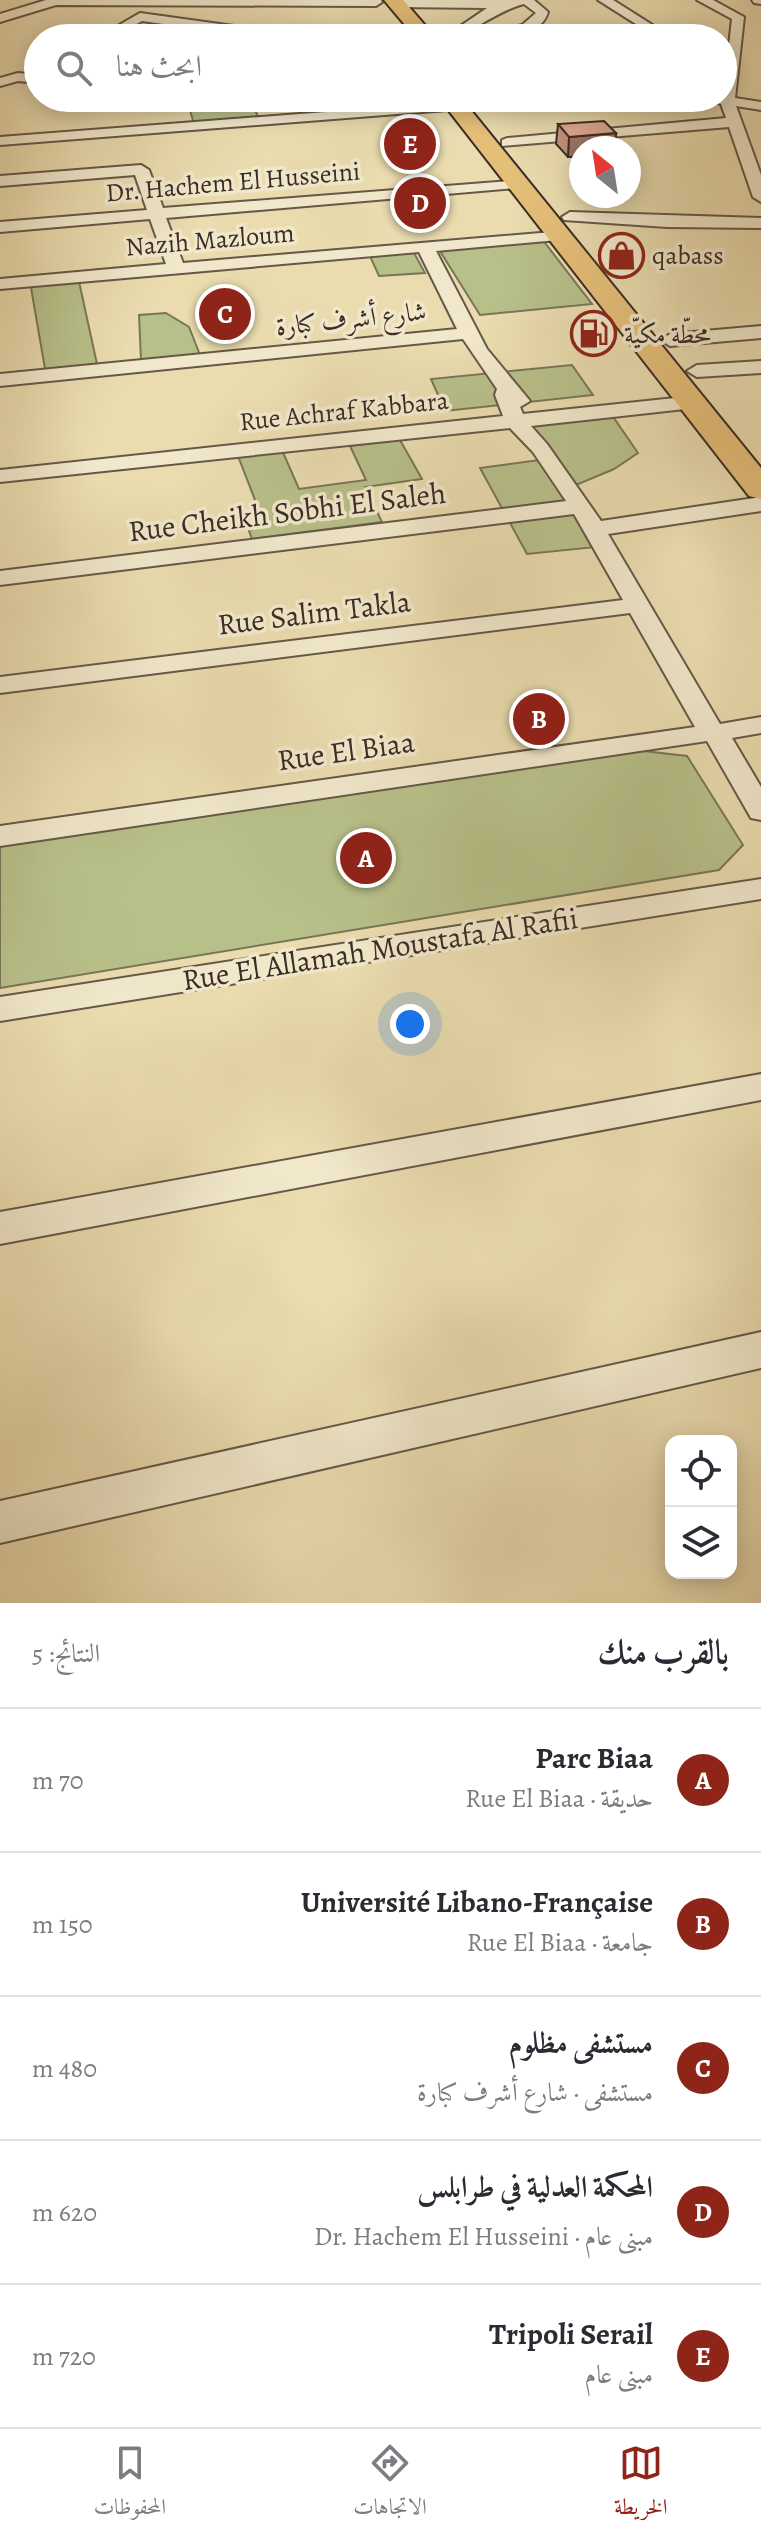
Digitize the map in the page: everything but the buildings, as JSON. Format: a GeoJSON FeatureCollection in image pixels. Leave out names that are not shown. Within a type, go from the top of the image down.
{"type":"FeatureCollection","features":[{"type":"Feature","properties":{"kind":"highway"},"geometry":{"type":"LineString","coordinates":[[384,1],[395,24]]}},
{"type":"Feature","properties":{"kind":"highway"},"geometry":{"type":"LineString","coordinates":[[384,1],[410,24]]}},
{"type":"Feature","properties":{"kind":"highway"},"geometry":{"type":"LineString","coordinates":[[469,112],[517,183],[564,226],[670,340],[693,389],[761,453]]}},
{"type":"Feature","properties":{"kind":"highway"},"geometry":{"type":"LineString","coordinates":[[474,112],[507,143],[564,226],[693,389],[761,489]]}},
{"type":"Feature","properties":{"kind":"street"},"geometry":{"type":"LineString","coordinates":[[10,1],[504,3],[526,0],[542,12],[541,17],[532,24]]}},
{"type":"Feature","properties":{"kind":"street"},"geometry":{"type":"LineString","coordinates":[[605,0],[612,0]]}},
{"type":"Feature","properties":{"kind":"street"},"geometry":{"type":"LineString","coordinates":[[605,0],[644,24]]}},
{"type":"Feature","properties":{"kind":"street"},"geometry":{"type":"LineString","coordinates":[[703,0],[738,17],[756,21]]}},
{"type":"Feature","properties":{"kind":"street"},"geometry":{"type":"LineString","coordinates":[[0,18],[45,2],[188,24]]}},
{"type":"Feature","properties":{"kind":"street"},"geometry":{"type":"LineString","coordinates":[[179,23],[216,2]]}},
{"type":"Feature","properties":{"kind":"street"},"geometry":{"type":"LineString","coordinates":[[467,24],[504,3]]}},
{"type":"Feature","properties":{"kind":"street"},"geometry":{"type":"LineString","coordinates":[[128,24],[140,17]]}},
{"type":"Feature","properties":{"kind":"street"},"geometry":{"type":"LineString","coordinates":[[736,24],[738,17]]}},
{"type":"Feature","properties":{"kind":"street"},"geometry":{"type":"LineString","coordinates":[[2,80],[24,79]]}},
{"type":"Feature","properties":{"kind":"street"},"geometry":{"type":"LineString","coordinates":[[0,93],[24,92]]}},
{"type":"Feature","properties":{"kind":"street"},"geometry":{"type":"LineString","coordinates":[[737,102],[761,106]]}},
{"type":"Feature","properties":{"kind":"street"},"geometry":{"type":"LineString","coordinates":[[0,181],[135,150],[389,112]]}},
{"type":"Feature","properties":{"kind":"street"},"geometry":{"type":"LineString","coordinates":[[732,112],[755,165],[761,197]]}},
{"type":"Feature","properties":{"kind":"street"},"geometry":{"type":"LineString","coordinates":[[507,143],[739,127]]}},
{"type":"Feature","properties":{"kind":"street"},"geometry":{"type":"LineString","coordinates":[[0,141],[135,150]]}},
{"type":"Feature","properties":{"kind":"street"},"geometry":{"type":"LineString","coordinates":[[135,150],[177,270]]}},
{"type":"Feature","properties":{"kind":"street","name":"Dr. Hachem El Husseini"},"geometry":{"type":"LineString","coordinates":[[0,227],[517,183]]}},
{"type":"Feature","properties":{"kind":"street","name":"Nazih Mazloum"},"geometry":{"type":"LineString","coordinates":[[0,284],[425,246],[618,217],[667,222],[761,223]]}},
{"type":"Feature","properties":{"kind":"street"},"geometry":{"type":"LineString","coordinates":[[425,246],[468,333],[540,448],[581,506],[761,811]]}},
{"type":"Feature","properties":{"kind":"street"},"geometry":{"type":"LineString","coordinates":[[670,340],[761,332]]}},
{"type":"Feature","properties":{"kind":"street","name":"شارع أشرف كبارة"},"geometry":{"type":"LineString","coordinates":[[0,380],[468,333]]}},
{"type":"Feature","properties":{"kind":"street","name":"Rue Achraf Kabbara"},"geometry":{"type":"LineString","coordinates":[[0,476],[693,389],[761,367]]}},
{"type":"Feature","properties":{"kind":"street","name":"Rue Achraf Kabbara"},"geometry":{"type":"LineString","coordinates":[[0,467],[519,410]]}},
{"type":"Feature","properties":{"kind":"street"},"geometry":{"type":"LineString","coordinates":[[595,529],[761,504]]}},
{"type":"Feature","properties":{"kind":"street","name":"Rue Cheikh Sobhi El Saleh"},"geometry":{"type":"LineString","coordinates":[[0,578],[581,506]]}},
{"type":"Feature","properties":{"kind":"street","name":"Rue Salim Takla"},"geometry":{"type":"LineString","coordinates":[[0,685],[637,605]]}},
{"type":"Feature","properties":{"kind":"street","name":"Rue El Biaa"},"geometry":{"type":"LineString","coordinates":[[0,836],[761,725]]}},
{"type":"Feature","properties":{"kind":"street","name":"Rue El Allamah Moustafa Al Rafii"},"geometry":{"type":"LineString","coordinates":[[0,1009],[761,889]]}},
{"type":"Feature","properties":{"kind":"street"},"geometry":{"type":"LineString","coordinates":[[0,1228],[761,1087]]}},
{"type":"Feature","properties":{"kind":"street"},"geometry":{"type":"LineString","coordinates":[[0,1522],[761,1350]]}},
{"type":"Feature","properties":{"kind":"green space"},"geometry":{"type":"Polygon","coordinates":[[[190,112],[256,112],[259,118],[194,124],[190,112]]]}},
{"type":"Feature","properties":{"kind":"green space"},"geometry":{"type":"Polygon","coordinates":[[[542,239],[592,304],[480,315],[438,248],[542,239]]]}},
{"type":"Feature","properties":{"kind":"green space"},"geometry":{"type":"Polygon","coordinates":[[[413,251],[425,273],[379,276],[369,254],[413,251]]]}},
{"type":"Feature","properties":{"kind":"green space"},"geometry":{"type":"Polygon","coordinates":[[[78,277],[97,364],[45,369],[30,282],[78,277]]]}},
{"type":"Feature","properties":{"kind":"green space"},"geometry":{"type":"Polygon","coordinates":[[[166,313],[189,327],[200,355],[141,360],[139,315],[166,313]]]}},
{"type":"Feature","properties":{"kind":"green space"},"geometry":{"type":"Polygon","coordinates":[[[572,365],[593,395],[445,411],[431,379],[572,365]]]}},
{"type":"Feature","properties":{"kind":"green space"},"geometry":{"type":"Polygon","coordinates":[[[605,405],[638,453],[614,469],[571,487],[596,547],[527,554],[480,468],[547,459],[522,416],[605,405]]]}},
{"type":"Feature","properties":{"kind":"green space"},"geometry":{"type":"Polygon","coordinates":[[[400,440],[422,479],[365,487],[382,522],[252,539],[249,531],[264,523],[238,456],[282,450],[299,489],[366,480],[350,446],[400,440]]]}},
{"type":"Feature","properties":{"kind":"green space"},"geometry":{"type":"Polygon","coordinates":[[[635,750],[687,756],[743,845],[719,870],[0,988],[0,842],[635,750]]]}},
{"type":"Feature","properties":{"kind":"place","name":"Tripoli Serail"},"geometry":{"type":"Point","coordinates":[410,144]}},
{"type":"Feature","properties":{"kind":"place","name":"المحكمة العدلية في طرابلس"},"geometry":{"type":"Point","coordinates":[420,203]}},
{"type":"Feature","properties":{"kind":"place","name":"qabass"},"geometry":{"type":"Point","coordinates":[621,255]}},
{"type":"Feature","properties":{"kind":"place","name":"مستشفى مظلوم"},"geometry":{"type":"Point","coordinates":[225,314]}},
{"type":"Feature","properties":{"kind":"place","name":"محطّة مكيّة"},"geometry":{"type":"Point","coordinates":[593,334]}},
{"type":"Feature","properties":{"kind":"place","name":"Université Libano-Française"},"geometry":{"type":"Point","coordinates":[539,719]}},
{"type":"Feature","properties":{"kind":"place","name":"Parc Biaa"},"geometry":{"type":"Point","coordinates":[366,858]}}]}
